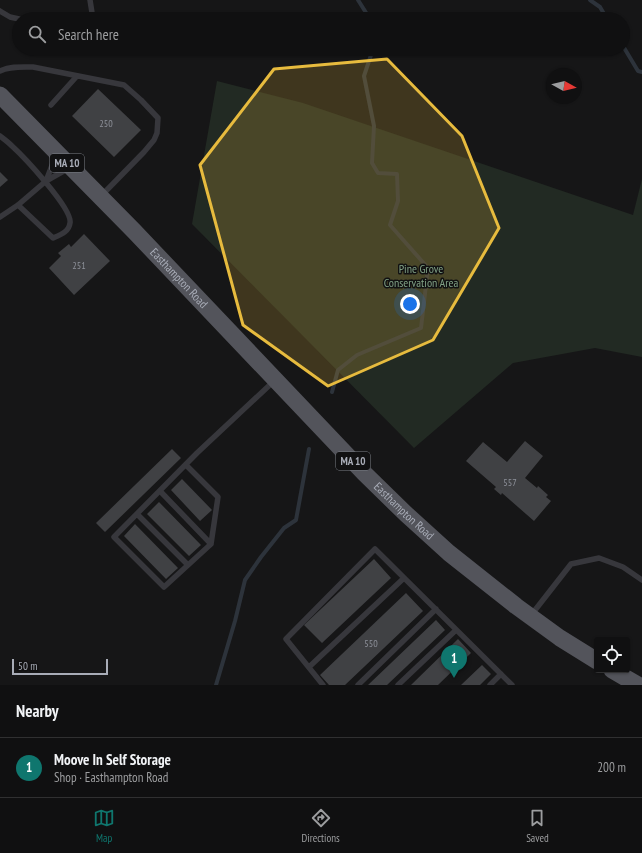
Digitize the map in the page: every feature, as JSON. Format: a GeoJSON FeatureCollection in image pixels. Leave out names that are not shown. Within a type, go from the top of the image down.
{"type":"FeatureCollection","features":[{"type":"Feature","properties":{"kind":"main road","name":"MA 10"},"geometry":{"type":"LineString","coordinates":[[0,95],[100,197]]}},
{"type":"Feature","properties":{"kind":"main road","name":"Easthampton Road"},"geometry":{"type":"LineString","coordinates":[[100,197],[369,478],[427,534],[530,616],[560,638],[594,659]]}},
{"type":"Feature","properties":{"kind":"main road"},"geometry":{"type":"LineString","coordinates":[[617,673],[638,685]]}},
{"type":"Feature","properties":{"kind":"lane"},"geometry":{"type":"LineString","coordinates":[[90,0],[92,12]]}},
{"type":"Feature","properties":{"kind":"lane"},"geometry":{"type":"LineString","coordinates":[[0,11],[12,18]]}},
{"type":"Feature","properties":{"kind":"lane"},"geometry":{"type":"LineString","coordinates":[[0,72],[5,69],[33,67],[124,85],[158,118],[157,133],[154,140],[100,197]]}},
{"type":"Feature","properties":{"kind":"lane"},"geometry":{"type":"LineString","coordinates":[[51,105],[77,76]]}},
{"type":"Feature","properties":{"kind":"lane"},"geometry":{"type":"LineString","coordinates":[[0,136],[12,145],[46,181],[69,214],[70,223],[66,232],[53,238],[18,205]]}},
{"type":"Feature","properties":{"kind":"lane"},"geometry":{"type":"LineString","coordinates":[[46,181],[57,153]]}},
{"type":"Feature","properties":{"kind":"lane"},"geometry":{"type":"LineString","coordinates":[[0,217],[18,205],[46,181],[71,167]]}},
{"type":"Feature","properties":{"kind":"lane"},"geometry":{"type":"LineString","coordinates":[[186,465],[218,497],[211,544],[164,587],[114,536],[186,465],[275,380]]}},
{"type":"Feature","properties":{"kind":"lane"},"geometry":{"type":"LineString","coordinates":[[160,491],[211,544]]}},
{"type":"Feature","properties":{"kind":"lane"},"geometry":{"type":"LineString","coordinates":[[137,514],[188,565]]}},
{"type":"Feature","properties":{"kind":"lane"},"geometry":{"type":"LineString","coordinates":[[323,685],[286,639],[375,549],[512,685]]}},
{"type":"Feature","properties":{"kind":"lane"},"geometry":{"type":"LineString","coordinates":[[530,616],[571,564],[599,558],[623,567],[642,580]]}},
{"type":"Feature","properties":{"kind":"lane"},"geometry":{"type":"LineString","coordinates":[[309,667],[404,578]]}},
{"type":"Feature","properties":{"kind":"lane"},"geometry":{"type":"LineString","coordinates":[[358,685],[436,609]]}},
{"type":"Feature","properties":{"kind":"lane"},"geometry":{"type":"LineString","coordinates":[[398,685],[456,630]]}},
{"type":"Feature","properties":{"kind":"lane"},"geometry":{"type":"LineString","coordinates":[[490,685],[501,674]]}},
{"type":"Feature","properties":{"kind":"highlighted area"},"geometry":{"type":"Polygon","coordinates":[[[387,59],[462,136],[499,228],[433,340],[328,386],[243,325],[200,165],[274,69],[387,59]]]}},
{"type":"Feature","properties":{"kind":"green space","name":"Pine Grove Conservation Area"},"geometry":{"type":"Polygon","coordinates":[[[217,81],[303,103],[633,215],[642,179],[642,357],[595,348],[513,363],[414,448],[192,224],[217,81]]]}},
{"type":"Feature","properties":{"kind":"building"},"geometry":{"type":"Polygon","coordinates":[[[98,89],[141,130],[114,157],[72,116],[98,89]]]}},
{"type":"Feature","properties":{"kind":"building"},"geometry":{"type":"Polygon","coordinates":[[[0,172],[8,180],[0,187],[0,172]]]}},
{"type":"Feature","properties":{"kind":"building"},"geometry":{"type":"Polygon","coordinates":[[[84,234],[110,261],[74,295],[49,268],[61,256],[58,253],[69,244],[71,247],[84,234]]]}},
{"type":"Feature","properties":{"kind":"building"},"geometry":{"type":"Polygon","coordinates":[[[525,441],[543,456],[525,478],[537,488],[538,486],[548,495],[546,497],[551,501],[534,521],[502,493],[501,495],[494,489],[496,487],[466,461],[483,442],[507,462],[525,441]]]}},
{"type":"Feature","properties":{"kind":"building"},"geometry":{"type":"Polygon","coordinates":[[[172,449],[181,458],[105,532],[96,523],[172,449]]]}},
{"type":"Feature","properties":{"kind":"building"},"geometry":{"type":"Polygon","coordinates":[[[182,479],[212,510],[200,521],[171,490],[182,479]]]}},
{"type":"Feature","properties":{"kind":"building"},"geometry":{"type":"Polygon","coordinates":[[[159,502],[201,545],[189,556],[147,514],[159,502]]]}},
{"type":"Feature","properties":{"kind":"building"},"geometry":{"type":"Polygon","coordinates":[[[135,524],[178,568],[166,579],[124,536],[135,524]]]}},
{"type":"Feature","properties":{"kind":"building"},"geometry":{"type":"Polygon","coordinates":[[[374,559],[391,578],[322,643],[304,625],[374,559]]]}},
{"type":"Feature","properties":{"kind":"building"},"geometry":{"type":"Polygon","coordinates":[[[406,593],[423,611],[345,685],[329,685],[320,675],[406,593]]]}},
{"type":"Feature","properties":{"kind":"building"},"geometry":{"type":"Polygon","coordinates":[[[436,620],[445,630],[387,685],[368,685],[436,620]]]}},
{"type":"Feature","properties":{"kind":"building"},"geometry":{"type":"Polygon","coordinates":[[[458,639],[471,653],[438,685],[411,685],[458,639]]]}},
{"type":"Feature","properties":{"kind":"building"},"geometry":{"type":"Polygon","coordinates":[[[482,665],[491,674],[480,685],[461,685],[482,665]]]}},
{"type":"Feature","properties":{"kind":"waterway"},"geometry":{"type":"LineString","coordinates":[[358,0],[366,12]]}},
{"type":"Feature","properties":{"kind":"waterway"},"geometry":{"type":"LineString","coordinates":[[590,0],[600,7],[603,12]]}},
{"type":"Feature","properties":{"kind":"waterway"},"geometry":{"type":"LineString","coordinates":[[332,392],[338,370],[357,355],[421,328],[428,268],[390,225],[398,201],[397,174],[378,173],[372,163],[374,126],[364,76],[371,56]]}},
{"type":"Feature","properties":{"kind":"waterway"},"geometry":{"type":"LineString","coordinates":[[629,56],[638,71],[642,72]]}},
{"type":"Feature","properties":{"kind":"waterway"},"geometry":{"type":"LineString","coordinates":[[216,685],[235,621],[245,580],[284,528],[296,520],[309,449]]}},
{"type":"Feature","properties":{"kind":"place","name":"Moove In Self Storage"},"geometry":{"type":"Point","coordinates":[454,678]}}]}
